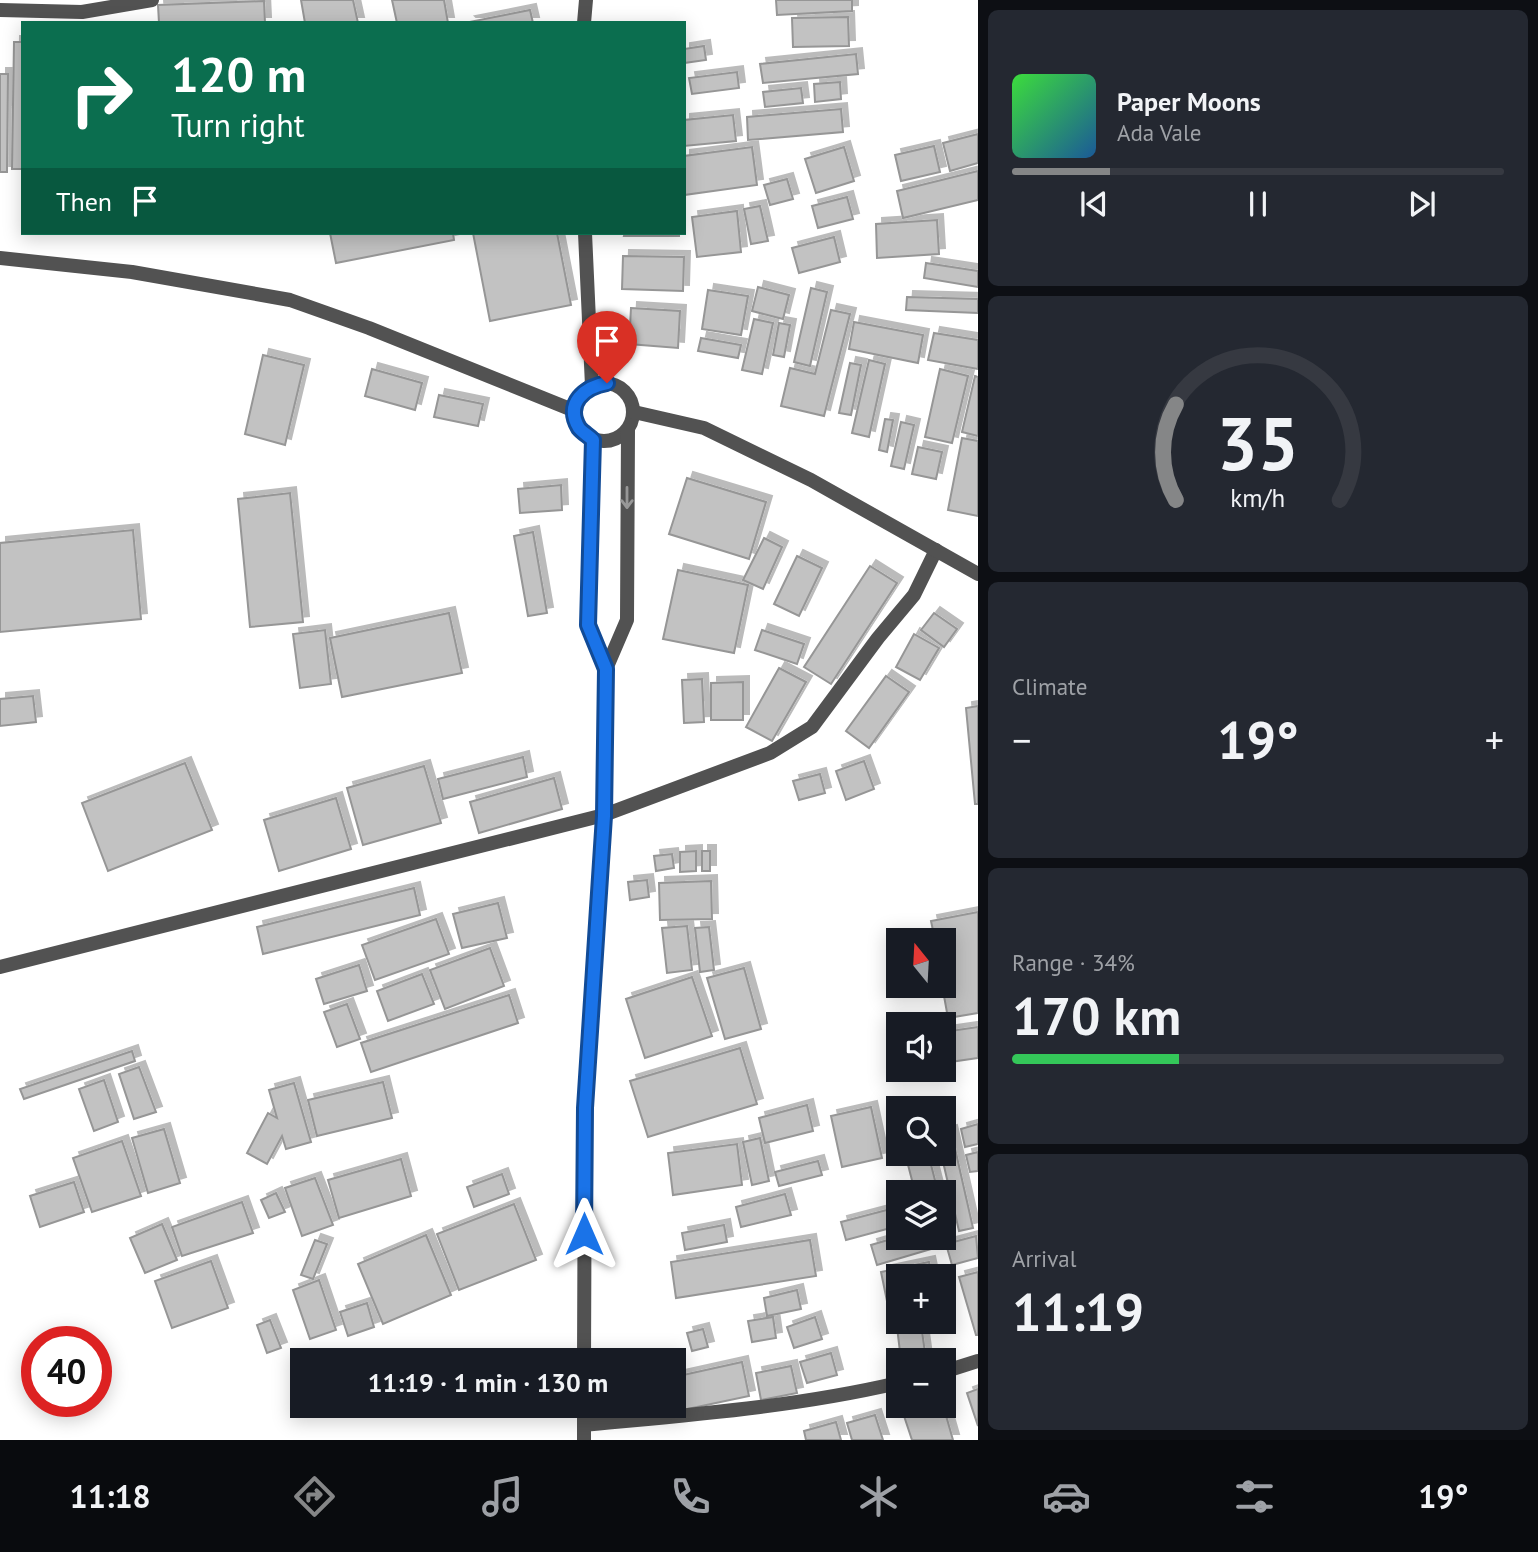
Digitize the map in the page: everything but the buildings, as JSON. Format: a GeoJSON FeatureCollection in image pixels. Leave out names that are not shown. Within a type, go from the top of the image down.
{"type":"FeatureCollection","features":[{"type":"Feature","properties":{"kind":"street"},"geometry":{"type":"LineString","coordinates":[[0,10],[82,12],[152,0]]}},
{"type":"Feature","properties":{"kind":"street"},"geometry":{"type":"LineString","coordinates":[[584,21],[586,0]]}},
{"type":"Feature","properties":{"kind":"street"},"geometry":{"type":"LineString","coordinates":[[584,235],[592,386]]}},
{"type":"Feature","properties":{"kind":"street"},"geometry":{"type":"LineString","coordinates":[[0,258],[132,272],[290,300],[369,328],[575,411]]}},
{"type":"Feature","properties":{"kind":"street"},"geometry":{"type":"LineString","coordinates":[[584,1348],[585,1108],[604,816],[606,669],[627,620],[628,430],[634,412],[630,398],[620,387],[607,383],[592,386],[583,392],[575,411],[579,428],[593,440],[612,441],[628,430]]}},
{"type":"Feature","properties":{"kind":"street"},"geometry":{"type":"LineString","coordinates":[[634,412],[704,428],[811,481],[978,573]]}},
{"type":"Feature","properties":{"kind":"street"},"geometry":{"type":"LineString","coordinates":[[593,440],[588,625],[606,669]]}},
{"type":"Feature","properties":{"kind":"street"},"geometry":{"type":"LineString","coordinates":[[0,967],[604,816],[770,753],[812,727],[878,638],[914,595],[936,550]]}},
{"type":"Feature","properties":{"kind":"street"},"geometry":{"type":"LineString","coordinates":[[956,1368],[978,1361]]}},
{"type":"Feature","properties":{"kind":"street"},"geometry":{"type":"LineString","coordinates":[[584,1433],[886,1386]]}},
{"type":"Feature","properties":{"kind":"route"},"geometry":{"type":"LineString","coordinates":[[584,1234],[585,1108],[604,816],[606,669],[588,625],[593,440],[579,428],[575,411],[583,392],[592,386],[607,383]]}}]}
